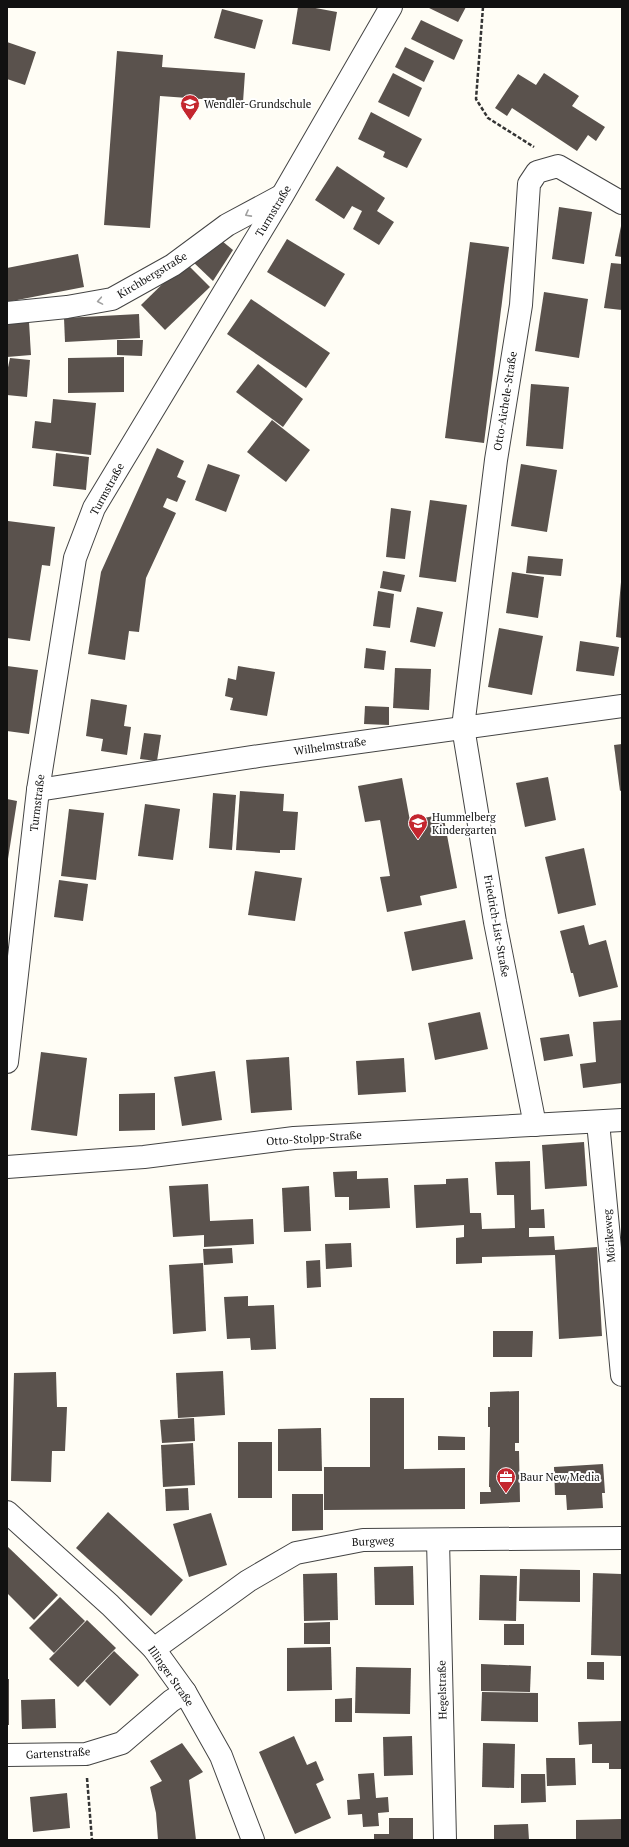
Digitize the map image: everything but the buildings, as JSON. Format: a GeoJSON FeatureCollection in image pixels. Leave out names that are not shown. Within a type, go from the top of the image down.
{"type":"FeatureCollection","features":[{"type":"Feature","properties":{"kind":"street","name":"Turmstraße"},"geometry":{"type":"LineString","coordinates":[[7,1062],[38,790],[75,558],[94,508],[282,196],[391,7]]}},
{"type":"Feature","properties":{"kind":"street"},"geometry":{"type":"LineString","coordinates":[[537,172],[558,166],[622,203]]}},
{"type":"Feature","properties":{"kind":"street","name":"Otto-Aichele-Straße"},"geometry":{"type":"LineString","coordinates":[[463,727],[496,460],[521,305],[529,184],[537,172]]}},
{"type":"Feature","properties":{"kind":"street","name":"Kirchbergstraße"},"geometry":{"type":"LineString","coordinates":[[7,313],[68,307],[112,299],[173,265],[227,225],[282,196]]}},
{"type":"Feature","properties":{"kind":"street","name":"Wilhelmstraße"},"geometry":{"type":"LineString","coordinates":[[38,790],[463,727],[622,706]]}},
{"type":"Feature","properties":{"kind":"street","name":"Friedrich-List-Straße"},"geometry":{"type":"LineString","coordinates":[[463,727],[495,922],[535,1125]]}},
{"type":"Feature","properties":{"kind":"street","name":"Otto-Stolpp-Straße"},"geometry":{"type":"LineString","coordinates":[[7,1167],[144,1157],[294,1138],[622,1120]]}},
{"type":"Feature","properties":{"kind":"street","name":"Mörikeweg"},"geometry":{"type":"LineString","coordinates":[[598,1122],[622,1375]]}},
{"type":"Feature","properties":{"kind":"street","name":"Illinger Straße"},"geometry":{"type":"LineString","coordinates":[[7,1512],[110,1605],[154,1649],[185,1692],[220,1756],[253,1840]]}},
{"type":"Feature","properties":{"kind":"street","name":"Burgweg"},"geometry":{"type":"LineString","coordinates":[[154,1649],[248,1580],[296,1553],[363,1540],[622,1538]]}},
{"type":"Feature","properties":{"kind":"street","name":"Hegelstraße"},"geometry":{"type":"LineString","coordinates":[[438,1540],[445,1840]]}},
{"type":"Feature","properties":{"kind":"street","name":"Gartenstraße"},"geometry":{"type":"LineString","coordinates":[[7,1755],[86,1754],[122,1743],[171,1701],[185,1692]]}},
{"type":"Feature","properties":{"kind":"path"},"geometry":{"type":"LineString","coordinates":[[483,7],[476,99],[488,118],[534,146],[537,172]]}},
{"type":"Feature","properties":{"kind":"path"},"geometry":{"type":"LineString","coordinates":[[86,1754],[92,1840]]}},
{"type":"Feature","properties":{"kind":"place","name":"Wendler-Grundschule"},"geometry":{"type":"Point","coordinates":[190,121]}},
{"type":"Feature","properties":{"kind":"place","name":"Hummelberg Kindergarten"},"geometry":{"type":"Point","coordinates":[418,840]}},
{"type":"Feature","properties":{"kind":"place","name":"Baur New Media"},"geometry":{"type":"Point","coordinates":[506,1494]}}]}
